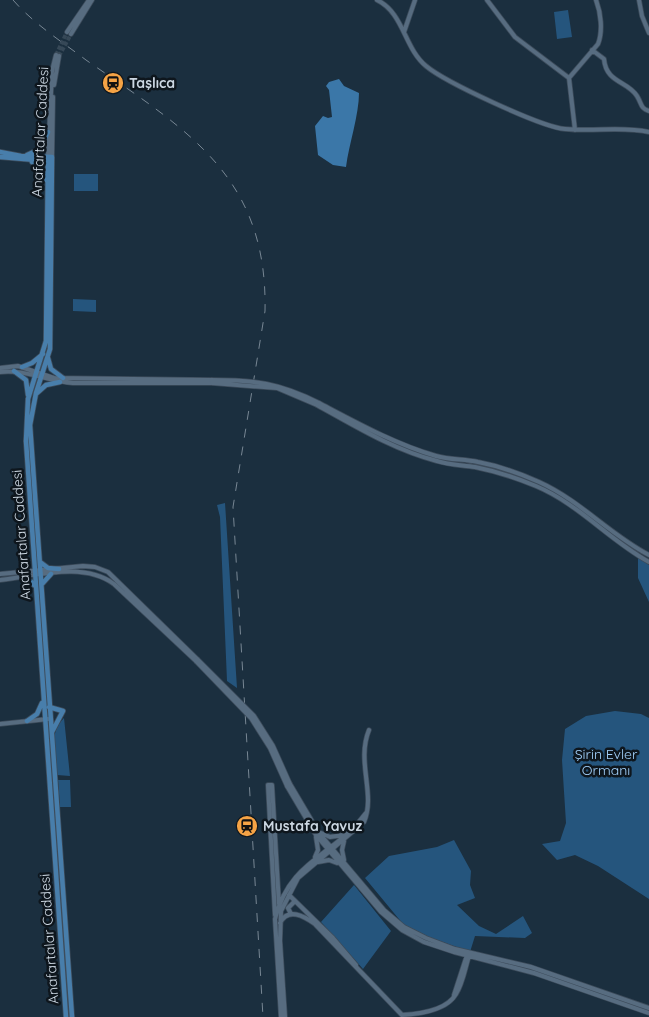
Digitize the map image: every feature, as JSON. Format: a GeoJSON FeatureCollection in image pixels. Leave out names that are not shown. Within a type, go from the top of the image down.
{"type":"FeatureCollection","features":[{"type":"Feature","properties":{"kind":"main road"},"geometry":{"type":"LineString","coordinates":[[24,158],[40,149],[48,132]]}},
{"type":"Feature","properties":{"kind":"main road"},"geometry":{"type":"LineString","coordinates":[[0,152],[24,158],[40,166],[48,186]]}},
{"type":"Feature","properties":{"kind":"main road"},"geometry":{"type":"LineString","coordinates":[[0,157],[50,159]]}},
{"type":"Feature","properties":{"kind":"main road","name":"Anafartalar Caddesi"},"geometry":{"type":"LineString","coordinates":[[50,159],[48,186],[47,325],[44,353],[30,425],[72,1017]]}},
{"type":"Feature","properties":{"kind":"main road","name":"Anafartalar Caddesi"},"geometry":{"type":"LineString","coordinates":[[50,159],[51,296],[48,357],[28,400],[26,441],[66,1017]]}},
{"type":"Feature","properties":{"kind":"main road"},"geometry":{"type":"LineString","coordinates":[[22,367],[32,363],[44,353]]}},
{"type":"Feature","properties":{"kind":"main road"},"geometry":{"type":"LineString","coordinates":[[36,393],[46,385],[62,380],[51,369],[48,357]]}},
{"type":"Feature","properties":{"kind":"main road"},"geometry":{"type":"LineString","coordinates":[[14,371],[26,380],[28,400]]}},
{"type":"Feature","properties":{"kind":"main road"},"geometry":{"type":"LineString","coordinates":[[40,562],[44,566],[59,569]]}},
{"type":"Feature","properties":{"kind":"main road"},"geometry":{"type":"LineString","coordinates":[[41,588],[45,578],[51,574]]}},
{"type":"Feature","properties":{"kind":"main road"},"geometry":{"type":"LineString","coordinates":[[27,577],[35,587]]}},
{"type":"Feature","properties":{"kind":"main road"},"geometry":{"type":"LineString","coordinates":[[27,721],[37,714],[43,702]]}},
{"type":"Feature","properties":{"kind":"main road"},"geometry":{"type":"LineString","coordinates":[[49,707],[64,711],[51,732]]}},
{"type":"Feature","properties":{"kind":"street"},"geometry":{"type":"LineString","coordinates":[[69,33],[91,0]]}},
{"type":"Feature","properties":{"kind":"street"},"geometry":{"type":"LineString","coordinates":[[376,0],[388,7],[418,56],[433,71],[490,100],[552,126],[575,130],[649,132]]}},
{"type":"Feature","properties":{"kind":"street"},"geometry":{"type":"LineString","coordinates":[[404,32],[415,0]]}},
{"type":"Feature","properties":{"kind":"street"},"geometry":{"type":"LineString","coordinates":[[487,0],[515,37],[569,78]]}},
{"type":"Feature","properties":{"kind":"street"},"geometry":{"type":"LineString","coordinates":[[575,130],[569,78],[598,44],[600,39],[601,21],[596,0]]}},
{"type":"Feature","properties":{"kind":"street"},"geometry":{"type":"LineString","coordinates":[[639,0],[642,16],[649,33]]}},
{"type":"Feature","properties":{"kind":"street"},"geometry":{"type":"LineString","coordinates":[[592,50],[604,59],[605,66],[616,82],[636,95],[641,107],[649,111]]}},
{"type":"Feature","properties":{"kind":"street","name":"Anafartalar Caddesi"},"geometry":{"type":"LineString","coordinates":[[58,55],[53,90],[50,159],[48,132],[52,71],[58,55]]}},
{"type":"Feature","properties":{"kind":"street"},"geometry":{"type":"LineString","coordinates":[[0,368],[22,367],[39,375]]}},
{"type":"Feature","properties":{"kind":"street"},"geometry":{"type":"LineString","coordinates":[[0,372],[14,371],[62,380],[156,385],[212,382],[277,388],[318,404],[399,444],[438,457],[476,462],[515,472],[538,481],[582,506],[629,544],[649,555]]}},
{"type":"Feature","properties":{"kind":"street"},"geometry":{"type":"LineString","coordinates":[[318,404],[390,444],[416,455],[439,462],[475,467],[536,486],[579,510],[621,546],[649,562]]}},
{"type":"Feature","properties":{"kind":"street"},"geometry":{"type":"LineString","coordinates":[[0,574],[34,574],[83,566],[108,572],[251,718],[318,834],[384,910],[404,927],[426,938],[468,954],[531,967],[649,1008]]}},
{"type":"Feature","properties":{"kind":"street"},"geometry":{"type":"LineString","coordinates":[[40,573],[88,572],[104,577],[196,660]]}},
{"type":"Feature","properties":{"kind":"street"},"geometry":{"type":"LineString","coordinates":[[0,580],[27,577],[34,574]]}},
{"type":"Feature","properties":{"kind":"street"},"geometry":{"type":"LineString","coordinates":[[0,724],[50,719]]}},
{"type":"Feature","properties":{"kind":"street"},"geometry":{"type":"LineString","coordinates":[[279,905],[295,876],[346,836],[368,811],[363,751],[369,730]]}},
{"type":"Feature","properties":{"kind":"street"},"geometry":{"type":"LineString","coordinates":[[268,785],[272,785],[283,1017],[278,919],[268,785]]}},
{"type":"Feature","properties":{"kind":"street"},"geometry":{"type":"LineString","coordinates":[[318,834],[330,837],[346,836]]}},
{"type":"Feature","properties":{"kind":"street"},"geometry":{"type":"LineString","coordinates":[[278,919],[298,878],[315,861],[318,850],[318,834]]}},
{"type":"Feature","properties":{"kind":"street"},"geometry":{"type":"LineString","coordinates":[[346,836],[342,850],[347,867]]}},
{"type":"Feature","properties":{"kind":"street"},"geometry":{"type":"LineString","coordinates":[[330,849],[341,866],[381,912],[402,930],[424,942],[534,973],[649,1013]]}},
{"type":"Feature","properties":{"kind":"street"},"geometry":{"type":"LineString","coordinates":[[315,861],[329,860],[341,866]]}},
{"type":"Feature","properties":{"kind":"street"},"geometry":{"type":"LineString","coordinates":[[277,886],[283,890],[287,889]]}},
{"type":"Feature","properties":{"kind":"street"},"geometry":{"type":"LineString","coordinates":[[289,895],[294,902],[333,938],[357,967]]}},
{"type":"Feature","properties":{"kind":"street"},"geometry":{"type":"LineString","coordinates":[[291,914],[288,908],[294,902]]}},
{"type":"Feature","properties":{"kind":"street"},"geometry":{"type":"LineString","coordinates":[[280,925],[286,916],[291,914],[308,919],[315,924],[402,1015],[428,1012],[453,998],[457,993],[468,954]]}},
{"type":"Feature","properties":{"kind":"green space"},"geometry":{"type":"Polygon","coordinates":[[[568,10],[572,37],[557,39],[554,12],[568,10]]]}},
{"type":"Feature","properties":{"kind":"green space"},"geometry":{"type":"Polygon","coordinates":[[[74,174],[98,174],[98,191],[74,191],[74,174]]]}},
{"type":"Feature","properties":{"kind":"green space"},"geometry":{"type":"Polygon","coordinates":[[[73,299],[96,300],[96,312],[73,311],[73,299]]]}},
{"type":"Feature","properties":{"kind":"green space"},"geometry":{"type":"Polygon","coordinates":[[[225,503],[237,688],[227,681],[220,517],[217,505],[225,503]]]}},
{"type":"Feature","properties":{"kind":"green space"},"geometry":{"type":"Polygon","coordinates":[[[638,557],[649,565],[649,602],[638,578],[638,557]]]}},
{"type":"Feature","properties":{"kind":"green space","name":"Şirin Evler Ormanı"},"geometry":{"type":"Polygon","coordinates":[[[615,711],[641,714],[649,718],[649,899],[598,866],[575,855],[557,860],[542,844],[560,841],[566,823],[562,760],[565,729],[586,716],[615,711]]]}},
{"type":"Feature","properties":{"kind":"green space"},"geometry":{"type":"Polygon","coordinates":[[[64,718],[70,776],[57,775],[54,753],[56,731],[64,718]]]}},
{"type":"Feature","properties":{"kind":"green space"},"geometry":{"type":"Polygon","coordinates":[[[58,780],[70,780],[71,807],[60,807],[58,780]]]}},
{"type":"Feature","properties":{"kind":"green space"},"geometry":{"type":"Polygon","coordinates":[[[454,840],[471,871],[470,885],[475,898],[457,905],[479,926],[496,934],[523,916],[532,933],[525,938],[475,936],[470,952],[429,937],[403,924],[365,878],[389,856],[437,847],[454,840]]]}},
{"type":"Feature","properties":{"kind":"green space"},"geometry":{"type":"Polygon","coordinates":[[[354,885],[391,931],[363,969],[321,922],[354,885]]]}},
{"type":"Feature","properties":{"kind":"shaded area"},"geometry":{"type":"Polygon","coordinates":[[[339,79],[344,86],[359,93],[346,167],[333,165],[318,155],[315,126],[323,116],[332,117],[329,90],[326,86],[329,82],[339,79]]]}},
{"type":"Feature","properties":{"kind":"tunnel"},"geometry":{"type":"LineString","coordinates":[[56,55],[67,32]]}},
{"type":"Feature","properties":{"kind":"tunnel"},"geometry":{"type":"LineString","coordinates":[[59,56],[71,34]]}},
{"type":"Feature","properties":{"kind":"railway"},"geometry":{"type":"LineString","coordinates":[[13,0],[48,32],[156,109],[187,134],[214,160],[236,190],[252,224],[262,264],[265,311],[233,507],[263,1017]]}},
{"type":"Feature","properties":{"kind":"place","name":"Taşlıca"},"geometry":{"type":"Point","coordinates":[113,83]}},
{"type":"Feature","properties":{"kind":"place","name":"Mustafa Yavuz"},"geometry":{"type":"Point","coordinates":[247,826]}}]}
